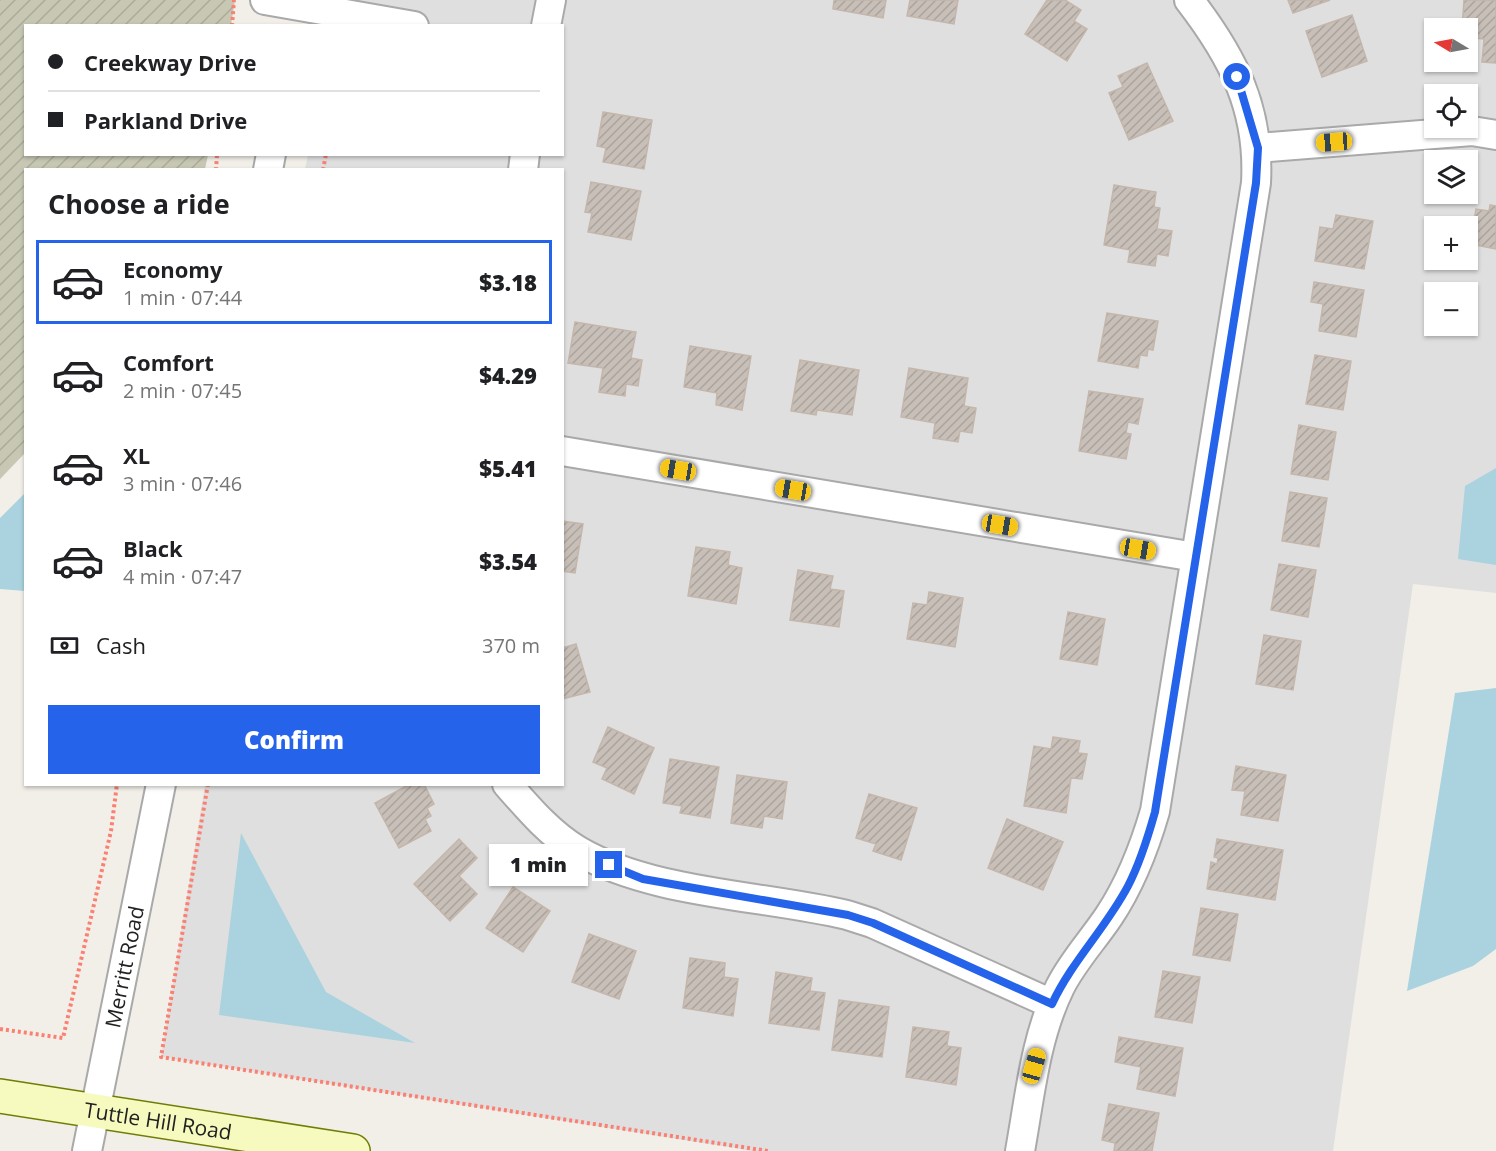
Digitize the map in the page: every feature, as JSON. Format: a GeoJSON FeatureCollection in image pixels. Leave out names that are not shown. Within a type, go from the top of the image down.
{"type":"FeatureCollection","features":[{"type":"Feature","properties":{"kind":"main road","name":"Tuttle Hill Road"},"geometry":{"type":"LineString","coordinates":[[0,1096],[353,1151]]}},
{"type":"Feature","properties":{"kind":"street"},"geometry":{"type":"LineString","coordinates":[[265,0],[296,10],[399,24]]}},
{"type":"Feature","properties":{"kind":"street"},"geometry":{"type":"LineString","coordinates":[[546,24],[551,0]]}},
{"type":"Feature","properties":{"kind":"street"},"geometry":{"type":"LineString","coordinates":[[1020,1151],[1034,1066],[1052,1004],[1074,963],[1127,887],[1155,812],[1256,183],[1258,148],[1248,108],[1231,61],[1189,0]]}},
{"type":"Feature","properties":{"kind":"street"},"geometry":{"type":"LineString","coordinates":[[1258,148],[1472,131],[1496,135]]}},
{"type":"Feature","properties":{"kind":"street"},"geometry":{"type":"LineString","coordinates":[[564,451],[1196,557]]}},
{"type":"Feature","properties":{"kind":"street","name":"Merritt Road"},"geometry":{"type":"LineString","coordinates":[[87,1151],[161,786]]}},
{"type":"Feature","properties":{"kind":"street"},"geometry":{"type":"LineString","coordinates":[[509,786],[536,816],[576,850],[643,879],[848,915],[873,923],[1052,1004]]}},
{"type":"Feature","properties":{"kind":"path"},"geometry":{"type":"LineString","coordinates":[[232,24],[234,0]]}},
{"type":"Feature","properties":{"kind":"path"},"geometry":{"type":"LineString","coordinates":[[0,1029],[63,1038],[111,831],[117,786]]}},
{"type":"Feature","properties":{"kind":"path"},"geometry":{"type":"LineString","coordinates":[[208,786],[161,1057],[768,1151]]}},
{"type":"Feature","properties":{"kind":"shaded area"},"geometry":{"type":"Polygon","coordinates":[[[0,0],[235,0],[231,24],[24,24],[24,156],[208,156],[205,168],[24,168],[24,454],[0,479],[0,0]]]}},
{"type":"Feature","properties":{"kind":"shaded area"},"geometry":{"type":"Polygon","coordinates":[[[333,0],[1496,0],[1496,593],[1413,584],[1333,1151],[753,1151],[161,1057],[205,786],[564,786],[564,168],[305,168],[308,156],[564,156],[564,24],[329,24],[333,0]]]}},
{"type":"Feature","properties":{"kind":"water"},"geometry":{"type":"Polygon","coordinates":[[[1496,468],[1496,565],[1458,559],[1465,486],[1496,468]]]}},
{"type":"Feature","properties":{"kind":"water"},"geometry":{"type":"Polygon","coordinates":[[[24,494],[24,591],[0,589],[0,518],[24,494]]]}},
{"type":"Feature","properties":{"kind":"water"},"geometry":{"type":"Polygon","coordinates":[[[1496,688],[1496,949],[1473,966],[1407,991],[1455,693],[1496,688]]]}},
{"type":"Feature","properties":{"kind":"water"},"geometry":{"type":"Polygon","coordinates":[[[241,833],[326,992],[415,1043],[219,1015],[241,833]]]}},
{"type":"Feature","properties":{"kind":"building"},"geometry":{"type":"Polygon","coordinates":[[[834,0],[886,0],[883,18],[833,9],[834,0]]]}},
{"type":"Feature","properties":{"kind":"building"},"geometry":{"type":"Polygon","coordinates":[[[910,0],[958,0],[954,24],[907,16],[910,0]]]}},
{"type":"Feature","properties":{"kind":"building"},"geometry":{"type":"Polygon","coordinates":[[[1047,0],[1065,0],[1081,10],[1074,21],[1087,29],[1067,61],[1025,34],[1047,0]]]}},
{"type":"Feature","properties":{"kind":"building"},"geometry":{"type":"Polygon","coordinates":[[[1288,0],[1330,0],[1293,13],[1288,0]]]}},
{"type":"Feature","properties":{"kind":"building"},"geometry":{"type":"Polygon","coordinates":[[[1464,0],[1496,0],[1496,63],[1482,62],[1484,39],[1478,38],[1478,18],[1463,18],[1464,0]]]}},
{"type":"Feature","properties":{"kind":"building"},"geometry":{"type":"Polygon","coordinates":[[[1352,15],[1367,61],[1322,77],[1306,31],[1352,15]]]}},
{"type":"Feature","properties":{"kind":"building"},"geometry":{"type":"Polygon","coordinates":[[[1147,63],[1173,121],[1129,140],[1109,93],[1123,87],[1118,76],[1147,63]]]}},
{"type":"Feature","properties":{"kind":"building"},"geometry":{"type":"Polygon","coordinates":[[[603,112],[652,120],[644,169],[603,162],[606,148],[597,146],[603,112]]]}},
{"type":"Feature","properties":{"kind":"building"},"geometry":{"type":"Polygon","coordinates":[[[591,182],[641,191],[631,240],[588,232],[592,213],[585,212],[591,182]]]}},
{"type":"Feature","properties":{"kind":"building"},"geometry":{"type":"Polygon","coordinates":[[[1114,185],[1156,192],[1154,207],[1160,208],[1157,229],[1172,231],[1168,256],[1157,254],[1155,266],[1128,262],[1130,250],[1104,245],[1114,185]]]}},
{"type":"Feature","properties":{"kind":"building"},"geometry":{"type":"Polygon","coordinates":[[[1490,205],[1496,206],[1496,249],[1478,246],[1476,209],[1489,211],[1490,205]]]}},
{"type":"Feature","properties":{"kind":"building"},"geometry":{"type":"Polygon","coordinates":[[[1336,215],[1373,221],[1364,269],[1315,261],[1320,227],[1333,229],[1336,215]]]}},
{"type":"Feature","properties":{"kind":"building"},"geometry":{"type":"Polygon","coordinates":[[[1314,282],[1364,290],[1356,337],[1319,331],[1323,304],[1311,302],[1314,282]]]}},
{"type":"Feature","properties":{"kind":"building"},"geometry":{"type":"Polygon","coordinates":[[[1107,313],[1158,321],[1153,350],[1148,349],[1147,356],[1140,355],[1138,368],[1098,361],[1107,313]]]}},
{"type":"Feature","properties":{"kind":"building"},"geometry":{"type":"Polygon","coordinates":[[[575,322],[636,332],[631,358],[642,360],[638,386],[626,384],[625,396],[599,392],[603,368],[568,363],[575,322]]]}},
{"type":"Feature","properties":{"kind":"building"},"geometry":{"type":"Polygon","coordinates":[[[690,346],[751,356],[742,410],[716,405],[717,393],[684,387],[690,346]]]}},
{"type":"Feature","properties":{"kind":"building"},"geometry":{"type":"Polygon","coordinates":[[[1315,355],[1351,361],[1343,410],[1306,404],[1315,355]]]}},
{"type":"Feature","properties":{"kind":"building"},"geometry":{"type":"Polygon","coordinates":[[[800,360],[859,370],[852,415],[817,410],[816,415],[791,411],[800,360]]]}},
{"type":"Feature","properties":{"kind":"building"},"geometry":{"type":"Polygon","coordinates":[[[909,368],[968,378],[964,406],[976,408],[972,433],[960,431],[958,442],[933,438],[935,423],[901,417],[909,368]]]}},
{"type":"Feature","properties":{"kind":"building"},"geometry":{"type":"Polygon","coordinates":[[[1089,391],[1143,399],[1138,424],[1128,422],[1126,433],[1131,434],[1126,459],[1079,451],[1089,391]]]}},
{"type":"Feature","properties":{"kind":"building"},"geometry":{"type":"Polygon","coordinates":[[[1299,425],[1336,432],[1328,480],[1291,474],[1299,425]]]}},
{"type":"Feature","properties":{"kind":"building"},"geometry":{"type":"Polygon","coordinates":[[[1290,492],[1327,498],[1319,547],[1282,541],[1290,492]]]}},
{"type":"Feature","properties":{"kind":"building"},"geometry":{"type":"Polygon","coordinates":[[[564,521],[583,524],[575,573],[564,571],[564,521]]]}},
{"type":"Feature","properties":{"kind":"building"},"geometry":{"type":"Polygon","coordinates":[[[696,547],[730,552],[728,565],[742,568],[736,604],[688,596],[696,547]]]}},
{"type":"Feature","properties":{"kind":"building"},"geometry":{"type":"Polygon","coordinates":[[[1279,564],[1316,570],[1308,617],[1271,610],[1279,564]]]}},
{"type":"Feature","properties":{"kind":"building"},"geometry":{"type":"Polygon","coordinates":[[[798,570],[833,576],[830,589],[844,591],[839,627],[790,620],[798,570]]]}},
{"type":"Feature","properties":{"kind":"building"},"geometry":{"type":"Polygon","coordinates":[[[929,592],[963,598],[955,647],[907,639],[913,603],[927,605],[929,592]]]}},
{"type":"Feature","properties":{"kind":"building"},"geometry":{"type":"Polygon","coordinates":[[[1068,612],[1105,619],[1097,665],[1060,659],[1068,612]]]}},
{"type":"Feature","properties":{"kind":"building"},"geometry":{"type":"Polygon","coordinates":[[[1264,635],[1301,641],[1293,690],[1256,684],[1264,635]]]}},
{"type":"Feature","properties":{"kind":"building"},"geometry":{"type":"Polygon","coordinates":[[[576,644],[590,692],[564,698],[564,647],[576,644]]]}},
{"type":"Feature","properties":{"kind":"building"},"geometry":{"type":"Polygon","coordinates":[[[608,727],[654,748],[634,794],[602,779],[607,768],[593,762],[608,727]]]}},
{"type":"Feature","properties":{"kind":"building"},"geometry":{"type":"Polygon","coordinates":[[[1053,737],[1080,741],[1078,753],[1087,754],[1082,779],[1071,778],[1066,813],[1024,806],[1034,746],[1051,749],[1053,737]]]}},
{"type":"Feature","properties":{"kind":"building"},"geometry":{"type":"Polygon","coordinates":[[[670,759],[719,767],[710,818],[680,813],[682,806],[663,803],[670,759]]]}},
{"type":"Feature","properties":{"kind":"building"},"geometry":{"type":"Polygon","coordinates":[[[1236,766],[1286,775],[1278,821],[1241,815],[1245,791],[1232,790],[1236,766]]]}},
{"type":"Feature","properties":{"kind":"building"},"geometry":{"type":"Polygon","coordinates":[[[737,775],[787,782],[782,819],[764,816],[762,828],[731,823],[737,775]]]}},
{"type":"Feature","properties":{"kind":"building"},"geometry":{"type":"Polygon","coordinates":[[[406,786],[425,786],[434,804],[427,808],[431,816],[425,819],[431,831],[399,848],[375,803],[406,786]]]}},
{"type":"Feature","properties":{"kind":"building"},"geometry":{"type":"Polygon","coordinates":[[[869,794],[917,808],[901,860],[873,851],[876,844],[856,838],[869,794]]]}},
{"type":"Feature","properties":{"kind":"building"},"geometry":{"type":"Polygon","coordinates":[[[1007,819],[1063,842],[1043,890],[988,868],[1007,819]]]}},
{"type":"Feature","properties":{"kind":"building"},"geometry":{"type":"Polygon","coordinates":[[[459,839],[477,858],[459,876],[477,894],[450,921],[414,884],[459,839]]]}},
{"type":"Feature","properties":{"kind":"building"},"geometry":{"type":"Polygon","coordinates":[[[1217,839],[1283,850],[1275,900],[1207,889],[1211,862],[1217,864],[1218,858],[1214,857],[1217,839]]]}},
{"type":"Feature","properties":{"kind":"building"},"geometry":{"type":"Polygon","coordinates":[[[513,887],[550,911],[523,952],[486,928],[513,887]]]}},
{"type":"Feature","properties":{"kind":"building"},"geometry":{"type":"Polygon","coordinates":[[[1201,908],[1238,914],[1230,961],[1193,955],[1201,908]]]}},
{"type":"Feature","properties":{"kind":"building"},"geometry":{"type":"Polygon","coordinates":[[[589,934],[636,951],[619,999],[572,982],[589,934]]]}},
{"type":"Feature","properties":{"kind":"building"},"geometry":{"type":"Polygon","coordinates":[[[690,958],[725,963],[724,977],[738,979],[733,1016],[683,1008],[690,958]]]}},
{"type":"Feature","properties":{"kind":"building"},"geometry":{"type":"Polygon","coordinates":[[[1163,971],[1200,977],[1192,1023],[1155,1017],[1163,971]]]}},
{"type":"Feature","properties":{"kind":"building"},"geometry":{"type":"Polygon","coordinates":[[[776,972],[812,978],[810,991],[825,993],[819,1030],[769,1023],[776,972]]]}},
{"type":"Feature","properties":{"kind":"building"},"geometry":{"type":"Polygon","coordinates":[[[839,1000],[889,1007],[882,1057],[832,1050],[839,1000]]]}},
{"type":"Feature","properties":{"kind":"building"},"geometry":{"type":"Polygon","coordinates":[[[913,1027],[949,1032],[947,1046],[961,1048],[956,1085],[906,1077],[913,1027]]]}},
{"type":"Feature","properties":{"kind":"building"},"geometry":{"type":"Polygon","coordinates":[[[1119,1037],[1183,1048],[1175,1096],[1137,1089],[1141,1067],[1115,1062],[1119,1037]]]}},
{"type":"Feature","properties":{"kind":"building"},"geometry":{"type":"Polygon","coordinates":[[[1109,1104],[1159,1113],[1152,1151],[1114,1151],[1115,1143],[1102,1140],[1109,1104]]]}},
{"type":"Feature","properties":{"kind":"route"},"geometry":{"type":"LineString","coordinates":[[609,865],[643,879],[819,908],[848,915],[873,923],[1052,1004],[1074,963],[1109,917],[1127,887],[1139,861],[1155,812],[1256,183],[1258,148],[1237,77]]}}]}
